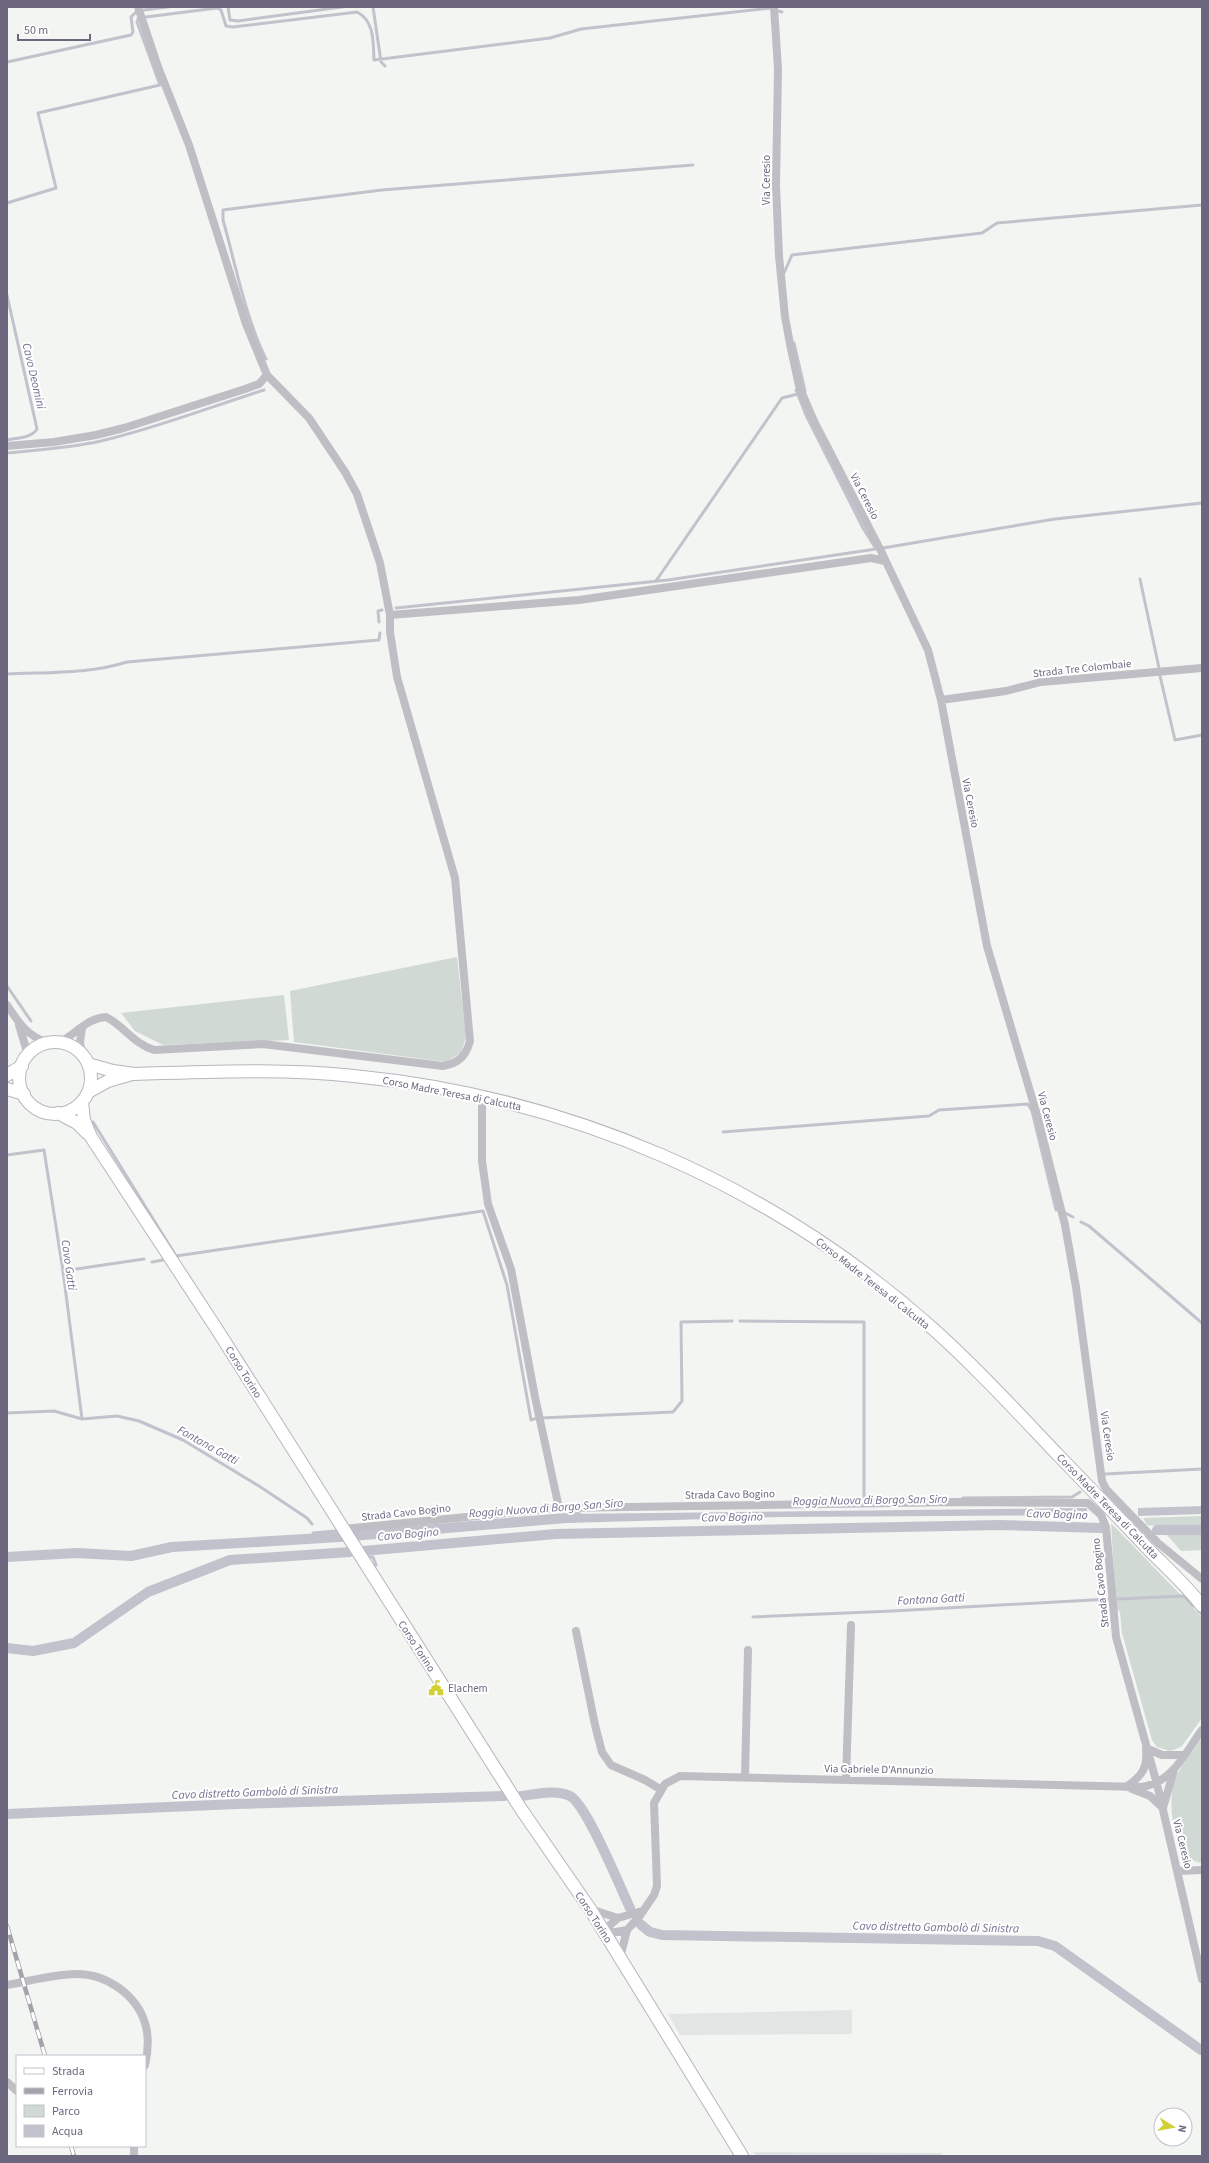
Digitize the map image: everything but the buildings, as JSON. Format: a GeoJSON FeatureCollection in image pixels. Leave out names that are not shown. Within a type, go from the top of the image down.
{"type":"FeatureCollection","features":[{"type":"Feature","properties":{"kind":"main road"},"geometry":{"type":"LineString","coordinates":[[54,1043],[72,1046],[85,1059],[113,1071],[134,1074],[108,1081],[85,1097],[71,1110],[58,1113],[38,1109],[24,1094],[20,1080],[22,1066],[28,1055],[37,1047],[54,1043]]}},
{"type":"Feature","properties":{"kind":"main road"},"geometry":{"type":"LineString","coordinates":[[85,1059],[91,1078],[85,1097]]}},
{"type":"Feature","properties":{"kind":"main road"},"geometry":{"type":"LineString","coordinates":[[7,1076],[22,1066]]}},
{"type":"Feature","properties":{"kind":"main road","name":"Corso Madre Teresa di Calcutta"},"geometry":{"type":"LineString","coordinates":[[134,1074],[287,1071],[413,1083],[477,1095],[568,1119],[659,1153],[720,1182],[777,1214],[820,1241],[861,1271],[930,1327],[1011,1405],[1200,1602]]}},
{"type":"Feature","properties":{"kind":"main road"},"geometry":{"type":"LineString","coordinates":[[7,1089],[24,1094]]}},
{"type":"Feature","properties":{"kind":"main road","name":"Corso Torino"},"geometry":{"type":"LineString","coordinates":[[85,1097],[84,1120],[91,1137],[218,1331],[521,1809],[590,1909],[742,2156]]}},
{"type":"Feature","properties":{"kind":"main road","name":"Corso Torino"},"geometry":{"type":"LineString","coordinates":[[58,1113],[77,1123],[91,1137]]}},
{"type":"Feature","properties":{"kind":"street"},"geometry":{"type":"LineString","coordinates":[[7,1005],[18,1022],[34,1038],[54,1043],[82,1028],[91,1020],[106,1018],[121,1027],[137,1042],[145,1047],[158,1050],[263,1044],[419,1065],[443,1066],[454,1064],[462,1058],[470,1040],[455,878],[398,677],[390,632],[390,615],[380,563],[357,494],[332,449],[309,418],[267,375],[246,324],[189,145],[158,67],[138,7]]}},
{"type":"Feature","properties":{"kind":"street","name":"Via Ceresio"},"geometry":{"type":"LineString","coordinates":[[774,7],[778,69],[776,185],[779,256],[785,317],[799,386],[814,421],[928,650],[941,700],[987,946],[1038,1115],[1065,1225],[1076,1287],[1102,1481],[1106,1489],[1158,1543],[1202,1579]]}},
{"type":"Feature","properties":{"kind":"street"},"geometry":{"type":"LineString","coordinates":[[7,446],[54,442],[124,428],[259,384],[267,375]]}},
{"type":"Feature","properties":{"kind":"street"},"geometry":{"type":"LineString","coordinates":[[390,615],[579,600],[871,558],[885,561]]}},
{"type":"Feature","properties":{"kind":"street","name":"Strada Tre Colombaie"},"geometry":{"type":"LineString","coordinates":[[941,700],[1006,691],[1041,682],[1202,668]]}},
{"type":"Feature","properties":{"kind":"street"},"geometry":{"type":"LineString","coordinates":[[18,1022],[28,1055]]}},
{"type":"Feature","properties":{"kind":"street"},"geometry":{"type":"LineString","coordinates":[[82,1028],[80,1042],[85,1059]]}},
{"type":"Feature","properties":{"kind":"street"},"geometry":{"type":"LineString","coordinates":[[482,1107],[482,1161],[488,1204],[511,1269],[535,1397],[559,1508]]}},
{"type":"Feature","properties":{"kind":"street","name":"Strada Cavo Bogino"},"geometry":{"type":"LineString","coordinates":[[346,1534],[559,1508],[870,1503],[1088,1503],[1101,1515],[1106,1527],[1116,1637],[1157,1784]]}},
{"type":"Feature","properties":{"kind":"street"},"geometry":{"type":"LineString","coordinates":[[846,1779],[851,1625]]}},
{"type":"Feature","properties":{"kind":"street"},"geometry":{"type":"LineString","coordinates":[[576,1631],[595,1726],[602,1752],[612,1765],[646,1780],[660,1789],[654,1803],[657,1886],[654,1895],[642,1910],[639,1917],[627,1930],[620,1958]]}},
{"type":"Feature","properties":{"kind":"street"},"geometry":{"type":"LineString","coordinates":[[745,1776],[748,1650]]}},
{"type":"Feature","properties":{"kind":"street"},"geometry":{"type":"LineString","coordinates":[[1157,1784],[1174,1770],[1202,1730]]}},
{"type":"Feature","properties":{"kind":"street"},"geometry":{"type":"LineString","coordinates":[[1126,1787],[1139,1778],[1144,1771],[1147,1758],[1146,1748],[1162,1755],[1184,1755]]}},
{"type":"Feature","properties":{"kind":"street"},"geometry":{"type":"LineString","coordinates":[[1126,1787],[1150,1796],[1163,1808],[1174,1770]]}},
{"type":"Feature","properties":{"kind":"street","name":"Via Gabriele D'Annunzio"},"geometry":{"type":"LineString","coordinates":[[660,1789],[665,1784],[680,1776],[745,1776],[1126,1787],[1157,1784]]}},
{"type":"Feature","properties":{"kind":"street","name":"Via Ceresio"},"geometry":{"type":"LineString","coordinates":[[1157,1784],[1202,1979]]}},
{"type":"Feature","properties":{"kind":"street"},"geometry":{"type":"LineString","coordinates":[[1178,1871],[1202,1870]]}},
{"type":"Feature","properties":{"kind":"street"},"geometry":{"type":"LineString","coordinates":[[590,1909],[618,1918]]}},
{"type":"Feature","properties":{"kind":"street"},"geometry":{"type":"LineString","coordinates":[[605,1934],[610,1925],[618,1918],[642,1910]]}},
{"type":"Feature","properties":{"kind":"street"},"geometry":{"type":"LineString","coordinates":[[605,1934],[627,1930]]}},
{"type":"Feature","properties":{"kind":"street"},"geometry":{"type":"LineString","coordinates":[[7,1985],[77,1974],[101,1977],[134,2001],[145,2023],[148,2051],[146,2061]]}},
{"type":"Feature","properties":{"kind":"street"},"geometry":{"type":"LineString","coordinates":[[7,2082],[16,2090]]}},
{"type":"Feature","properties":{"kind":"shaded area"},"geometry":{"type":"Polygon","coordinates":[[[852,2010],[852,2034],[680,2035],[668,2014],[852,2010]]]}},
{"type":"Feature","properties":{"kind":"shaded area"},"geometry":{"type":"Polygon","coordinates":[[[753,2152],[942,2153],[942,2156],[756,2156],[753,2152]]]}},
{"type":"Feature","properties":{"kind":"green space"},"geometry":{"type":"Polygon","coordinates":[[[457,957],[466,1037],[461,1053],[446,1062],[294,1042],[290,991],[457,957]]]}},
{"type":"Feature","properties":{"kind":"green space"},"geometry":{"type":"Polygon","coordinates":[[[284,995],[289,1040],[163,1045],[135,1031],[121,1013],[284,995]]]}},
{"type":"Feature","properties":{"kind":"green space"},"geometry":{"type":"Polygon","coordinates":[[[1202,1516],[1202,1550],[1181,1551],[1159,1526],[1147,1525],[1143,1518],[1202,1516]]]}},
{"type":"Feature","properties":{"kind":"green space"},"geometry":{"type":"Polygon","coordinates":[[[1111,1523],[1202,1617],[1202,1718],[1182,1746],[1170,1751],[1157,1747],[1152,1740],[1122,1633],[1120,1612],[1116,1609],[1111,1523]]]}},
{"type":"Feature","properties":{"kind":"green space"},"geometry":{"type":"Polygon","coordinates":[[[1202,1738],[1202,1863],[1193,1860],[1185,1853],[1179,1844],[1175,1832],[1171,1807],[1173,1786],[1178,1773],[1202,1738]]]}},
{"type":"Feature","properties":{"kind":"water"},"geometry":{"type":"Polygon","coordinates":[[[1202,1506],[1202,1514],[1138,1516],[1138,1508],[1202,1506]]]}},
{"type":"Feature","properties":{"kind":"water"},"geometry":{"type":"Polygon","coordinates":[[[1087,1508],[1087,1515],[783,1517],[566,1523],[565,1514],[1087,1508]]]}},
{"type":"Feature","properties":{"kind":"waterway"},"geometry":{"type":"LineString","coordinates":[[144,10],[168,7]]}},
{"type":"Feature","properties":{"kind":"waterway"},"geometry":{"type":"LineString","coordinates":[[228,7],[230,20],[238,21],[342,7]]}},
{"type":"Feature","properties":{"kind":"waterway"},"geometry":{"type":"LineString","coordinates":[[373,7],[381,62],[385,66]]}},
{"type":"Feature","properties":{"kind":"waterway"},"geometry":{"type":"LineString","coordinates":[[146,17],[217,8],[221,10],[226,26],[233,27],[357,12],[363,16],[370,27],[373,40],[374,60],[550,38],[581,29],[771,8]]}},
{"type":"Feature","properties":{"kind":"waterway"},"geometry":{"type":"LineString","coordinates":[[7,62],[131,35],[133,32],[131,17],[137,11]]}},
{"type":"Feature","properties":{"kind":"waterway"},"geometry":{"type":"LineString","coordinates":[[778,11],[782,12]]}},
{"type":"Feature","properties":{"kind":"waterway"},"geometry":{"type":"LineString","coordinates":[[7,203],[56,188],[38,113],[160,85],[137,22],[138,19]]}},
{"type":"Feature","properties":{"kind":"waterway"},"geometry":{"type":"LineString","coordinates":[[266,359],[259,344],[247,309],[223,220],[223,210],[382,190],[693,165]]}},
{"type":"Feature","properties":{"kind":"waterway"},"geometry":{"type":"LineString","coordinates":[[784,273],[792,255],[982,233],[997,223],[1202,205]]}},
{"type":"Feature","properties":{"kind":"waterway","name":"Cavo Deomini"},"geometry":{"type":"LineString","coordinates":[[7,295],[37,429],[28,436],[7,440]]}},
{"type":"Feature","properties":{"kind":"waterway"},"geometry":{"type":"LineString","coordinates":[[794,343],[805,391]]}},
{"type":"Feature","properties":{"kind":"waterway"},"geometry":{"type":"LineString","coordinates":[[7,453],[66,447],[122,436],[163,424],[264,390]]}},
{"type":"Feature","properties":{"kind":"waterway"},"geometry":{"type":"LineString","coordinates":[[396,608],[668,580],[876,549],[863,528],[806,415],[796,390]]}},
{"type":"Feature","properties":{"kind":"waterway"},"geometry":{"type":"LineString","coordinates":[[656,581],[782,398],[798,394]]}},
{"type":"Feature","properties":{"kind":"waterway"},"geometry":{"type":"LineString","coordinates":[[883,548],[1055,519],[1202,503]]}},
{"type":"Feature","properties":{"kind":"waterway"},"geometry":{"type":"LineString","coordinates":[[1140,579],[1159,668]]}},
{"type":"Feature","properties":{"kind":"waterway"},"geometry":{"type":"LineString","coordinates":[[379,622],[378,611],[382,610]]}},
{"type":"Feature","properties":{"kind":"waterway"},"geometry":{"type":"LineString","coordinates":[[7,674],[83,671],[127,662],[379,640],[380,633]]}},
{"type":"Feature","properties":{"kind":"waterway"},"geometry":{"type":"LineString","coordinates":[[1160,676],[1175,740],[1202,735]]}},
{"type":"Feature","properties":{"kind":"waterway"},"geometry":{"type":"LineString","coordinates":[[7,986],[31,1021]]}},
{"type":"Feature","properties":{"kind":"waterway"},"geometry":{"type":"LineString","coordinates":[[723,1132],[929,1116],[939,1110],[1028,1104],[1032,1111],[1056,1210]]}},
{"type":"Feature","properties":{"kind":"waterway"},"geometry":{"type":"LineString","coordinates":[[93,1122],[176,1256],[483,1211],[507,1285],[531,1420],[537,1418]]}},
{"type":"Feature","properties":{"kind":"waterway","name":"Cavo Gatti"},"geometry":{"type":"LineString","coordinates":[[7,1155],[44,1150],[63,1271],[82,1419]]}},
{"type":"Feature","properties":{"kind":"waterway"},"geometry":{"type":"LineString","coordinates":[[1065,1213],[1073,1217]]}},
{"type":"Feature","properties":{"kind":"waterway"},"geometry":{"type":"LineString","coordinates":[[1081,1222],[1089,1226],[1202,1323]]}},
{"type":"Feature","properties":{"kind":"waterway"},"geometry":{"type":"LineString","coordinates":[[63,1271],[144,1259]]}},
{"type":"Feature","properties":{"kind":"waterway"},"geometry":{"type":"LineString","coordinates":[[152,1262],[163,1260]]}},
{"type":"Feature","properties":{"kind":"waterway"},"geometry":{"type":"LineString","coordinates":[[541,1418],[673,1412],[682,1401],[681,1322],[732,1321]]}},
{"type":"Feature","properties":{"kind":"waterway"},"geometry":{"type":"LineString","coordinates":[[740,1321],[864,1322],[864,1499],[867,1499]]}},
{"type":"Feature","properties":{"kind":"waterway","name":"Fontana Gatti"},"geometry":{"type":"LineString","coordinates":[[7,1413],[54,1411],[82,1419],[117,1416],[139,1421],[183,1440],[259,1486],[307,1518],[312,1524]]}},
{"type":"Feature","properties":{"kind":"waterway"},"geometry":{"type":"LineString","coordinates":[[1105,1474],[1202,1469]]}},
{"type":"Feature","properties":{"kind":"waterway"},"geometry":{"type":"LineString","coordinates":[[963,1498],[1072,1497],[1080,1492]]}},
{"type":"Feature","properties":{"kind":"waterway","name":"Roggia Nuova di Borgo San Siro"},"geometry":{"type":"LineString","coordinates":[[7,1557],[77,1553],[131,1556],[172,1547],[340,1537],[578,1517]]}},
{"type":"Feature","properties":{"kind":"waterway","name":"Cavo Bogino"},"geometry":{"type":"LineString","coordinates":[[363,1551],[556,1534],[1000,1525],[1102,1528]]}},
{"type":"Feature","properties":{"kind":"waterway","name":"Cavo Bogino"},"geometry":{"type":"LineString","coordinates":[[1157,1530],[1202,1530]]}},
{"type":"Feature","properties":{"kind":"waterway","name":"Fontana Gatti"},"geometry":{"type":"LineString","coordinates":[[313,1533],[336,1531]]}},
{"type":"Feature","properties":{"kind":"waterway","name":"Cavo Bogino"},"geometry":{"type":"LineString","coordinates":[[7,1648],[33,1651],[74,1643],[148,1592],[230,1560],[350,1552]]}},
{"type":"Feature","properties":{"kind":"waterway","name":"Fontana Gatti"},"geometry":{"type":"LineString","coordinates":[[367,1557],[373,1557],[376,1565]]}},
{"type":"Feature","properties":{"kind":"waterway","name":"Fontana Gatti"},"geometry":{"type":"LineString","coordinates":[[1118,1599],[1184,1596],[1193,1606]]}},
{"type":"Feature","properties":{"kind":"waterway","name":"Fontana Gatti"},"geometry":{"type":"LineString","coordinates":[[753,1617],[1110,1599]]}},
{"type":"Feature","properties":{"kind":"waterway","name":"Fontana Gatti"},"geometry":{"type":"LineString","coordinates":[[1199,1611],[1202,1614]]}},
{"type":"Feature","properties":{"kind":"waterway","name":"Cavo distretto Gambolò di Sinistra"},"geometry":{"type":"LineString","coordinates":[[521,1796],[559,1793],[570,1796],[577,1803],[594,1830],[630,1908]]}},
{"type":"Feature","properties":{"kind":"waterway","name":"Cavo distretto Gambolò di Sinistra"},"geometry":{"type":"LineString","coordinates":[[7,1814],[237,1804],[504,1796]]}},
{"type":"Feature","properties":{"kind":"waterway","name":"Cavo distretto Gambolò di Sinistra"},"geometry":{"type":"LineString","coordinates":[[640,1924],[650,1932],[662,1935],[1038,1941],[1055,1946],[1201,2050]]}},
{"type":"Feature","properties":{"kind":"railway"},"geometry":{"type":"LineString","coordinates":[[7,1926],[45,2055]]}},
{"type":"Feature","properties":{"kind":"railway"},"geometry":{"type":"LineString","coordinates":[[71,2147],[74,2156]]}},
{"type":"Feature","properties":{"kind":"place","name":"Elachem"},"geometry":{"type":"Point","coordinates":[436,1688]}}]}
